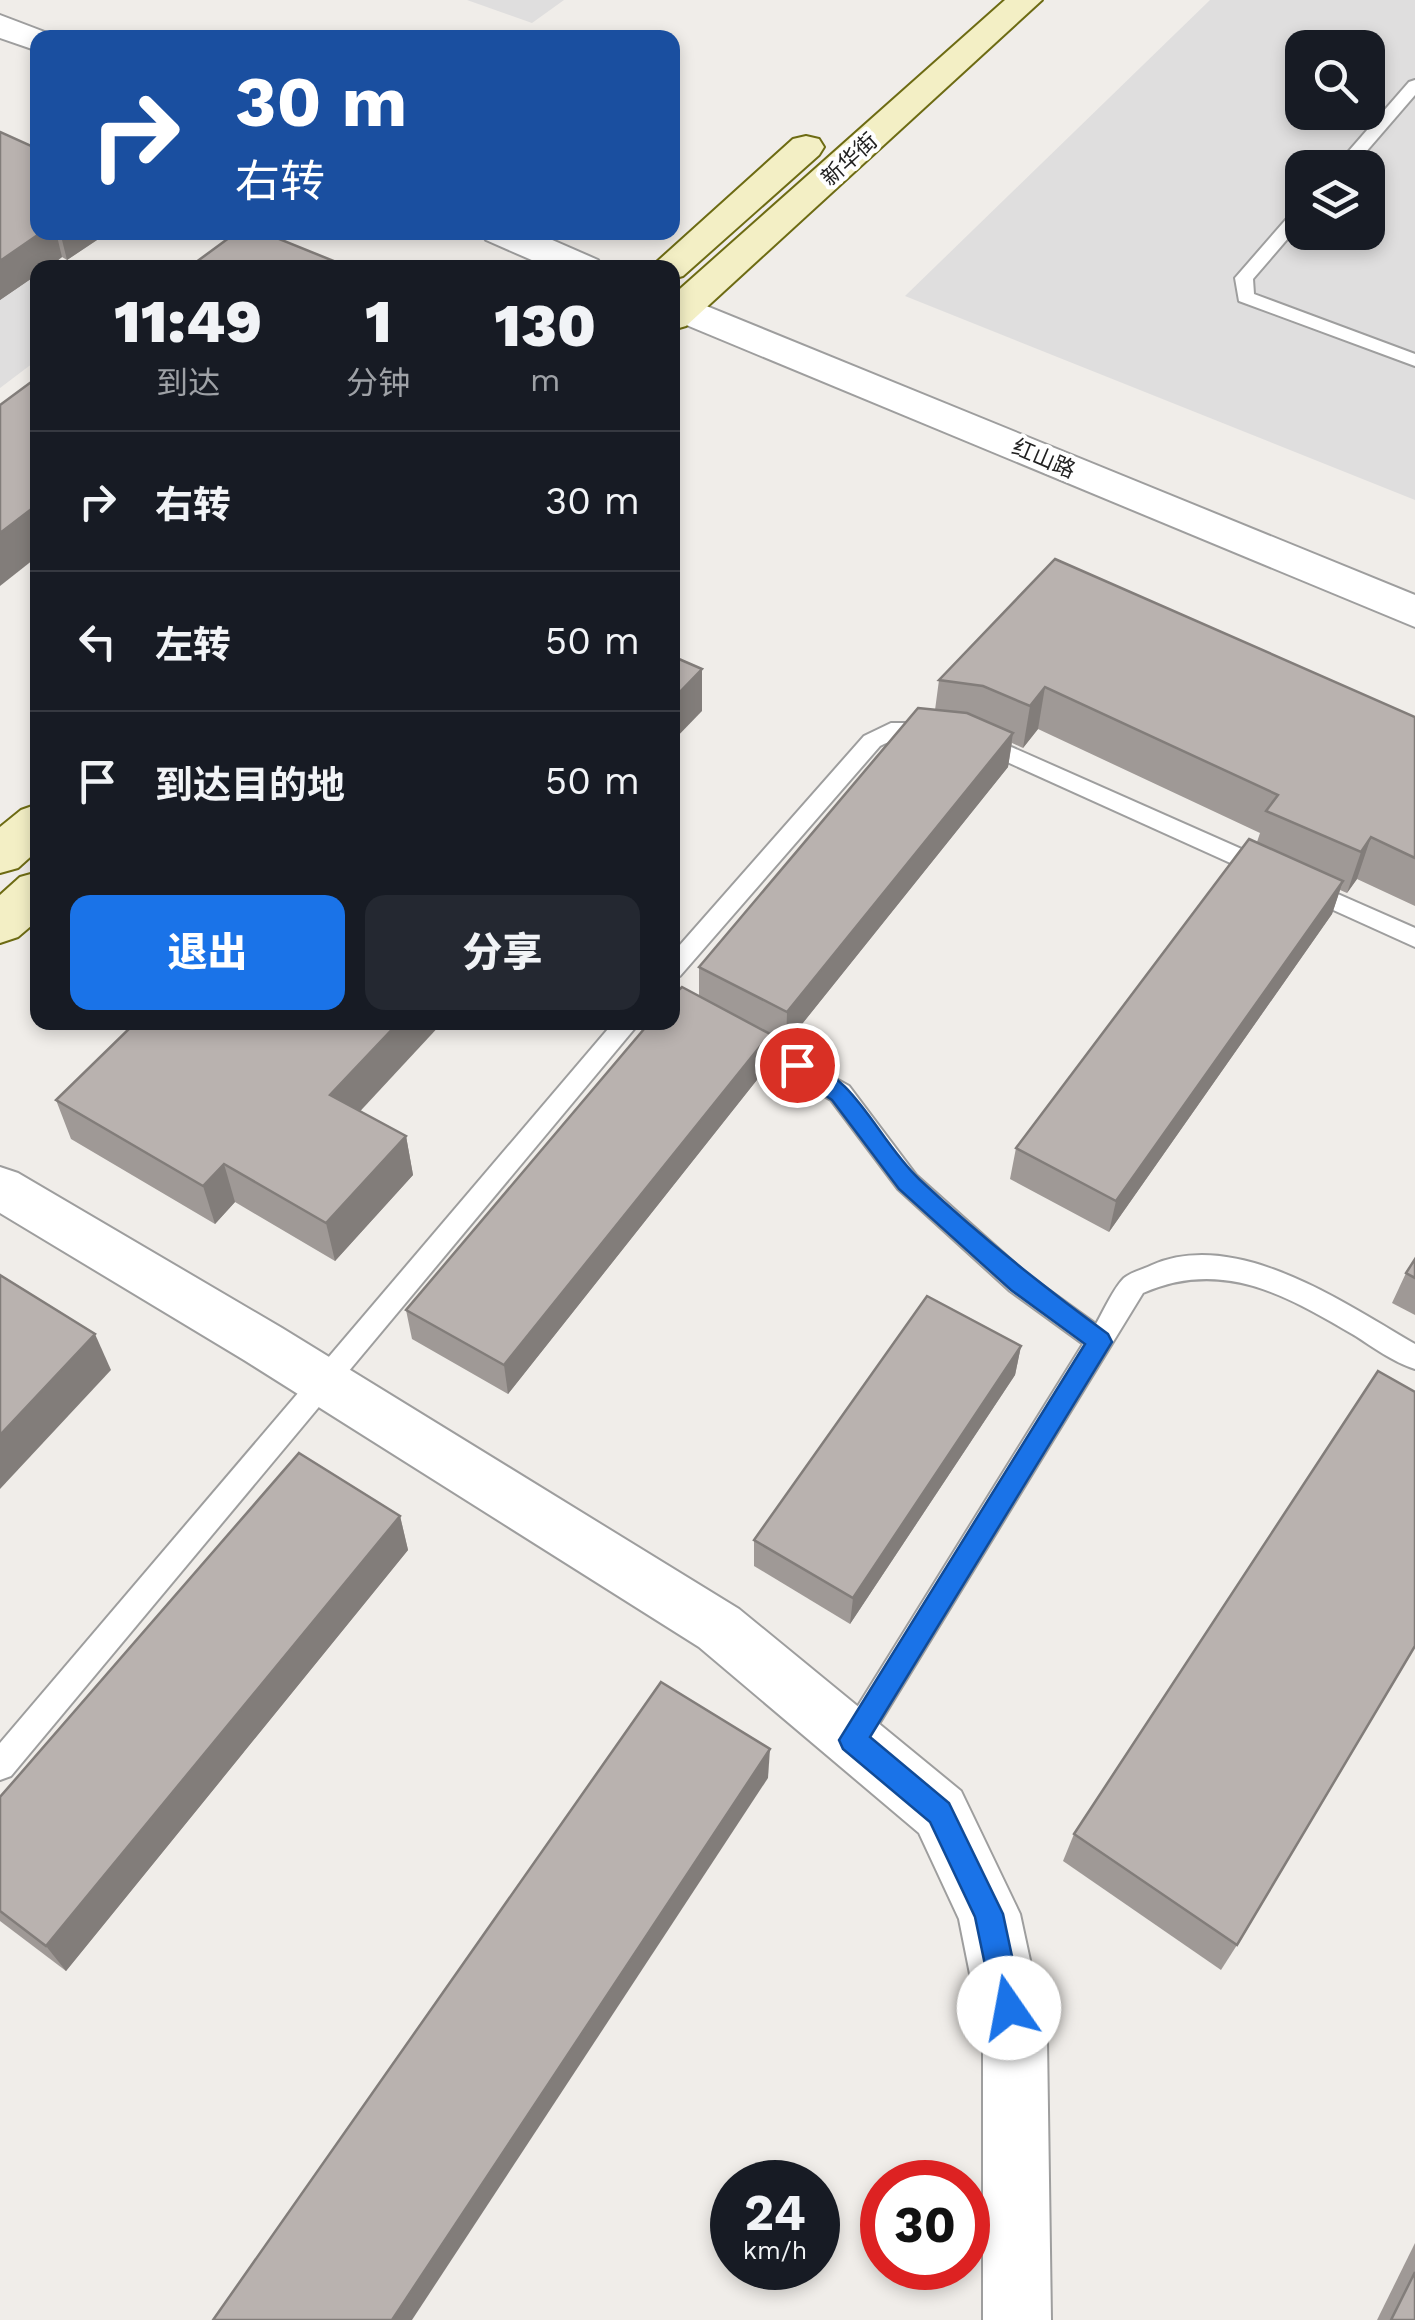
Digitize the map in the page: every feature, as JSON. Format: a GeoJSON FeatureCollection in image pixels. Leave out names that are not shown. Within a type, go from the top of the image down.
{"type":"FeatureCollection","features":[{"type":"Feature","properties":{"kind":"main road","name":"新华街"},"geometry":{"type":"LineString","coordinates":[[680,306],[1025,0]]}},
{"type":"Feature","properties":{"kind":"main road","name":"新华街"},"geometry":{"type":"LineString","coordinates":[[677,260],[828,128]]}},
{"type":"Feature","properties":{"kind":"main road"},"geometry":{"type":"LineString","coordinates":[[0,855],[30,829]]}},
{"type":"Feature","properties":{"kind":"main road"},"geometry":{"type":"LineString","coordinates":[[0,924],[30,897]]}},
{"type":"Feature","properties":{"kind":"street"},"geometry":{"type":"LineString","coordinates":[[0,25],[30,37]]}},
{"type":"Feature","properties":{"kind":"street"},"geometry":{"type":"LineString","coordinates":[[519,240],[565,260]]}},
{"type":"Feature","properties":{"kind":"street","name":"红山路"},"geometry":{"type":"LineString","coordinates":[[680,312],[1415,612]]}},
{"type":"Feature","properties":{"kind":"street"},"geometry":{"type":"LineString","coordinates":[[0,1188],[326,1383],[719,1628],[940,1812],[989,1914],[1016,2039],[1018,2320]]}},
{"type":"Feature","properties":{"kind":"lane"},"geometry":{"type":"LineString","coordinates":[[1361,150],[1394,118],[1415,85]]}},
{"type":"Feature","properties":{"kind":"lane"},"geometry":{"type":"LineString","coordinates":[[1285,231],[1244,278],[1245,297],[1415,360]]}},
{"type":"Feature","properties":{"kind":"lane"},"geometry":{"type":"LineString","coordinates":[[680,961],[872,740],[891,730],[920,728],[968,736],[1415,938]]}},
{"type":"Feature","properties":{"kind":"lane"},"geometry":{"type":"LineString","coordinates":[[719,1024],[797,1065],[840,1094],[907,1182],[1020,1283],[1100,1342]]}},
{"type":"Feature","properties":{"kind":"lane"},"geometry":{"type":"LineString","coordinates":[[0,1766],[621,1030]]}},
{"type":"Feature","properties":{"kind":"lane"},"geometry":{"type":"LineString","coordinates":[[853,1740],[1134,1285],[1150,1275],[1200,1266],[1247,1271],[1415,1358]]}},
{"type":"Feature","properties":{"kind":"shaded area"},"geometry":{"type":"Polygon","coordinates":[[[467,0],[564,0],[532,23],[467,0]]]}},
{"type":"Feature","properties":{"kind":"shaded area"},"geometry":{"type":"Polygon","coordinates":[[[1210,0],[1415,0],[1415,500],[905,296],[1210,0]]]}},
{"type":"Feature","properties":{"kind":"shaded area"},"geometry":{"type":"Polygon","coordinates":[[[0,240],[44,260],[30,260],[30,365],[0,388],[0,240]]]}},
{"type":"Feature","properties":{"kind":"building"},"geometry":{"type":"Polygon","coordinates":[[[0,132],[30,145],[30,240],[0,261],[0,132]]]}},
{"type":"Feature","properties":{"kind":"building"},"geometry":{"type":"Polygon","coordinates":[[[226,240],[282,240],[331,260],[199,260],[226,240]]]}},
{"type":"Feature","properties":{"kind":"building"},"geometry":{"type":"Polygon","coordinates":[[[30,383],[30,510],[0,533],[0,405],[30,383]]]}},
{"type":"Feature","properties":{"kind":"building"},"geometry":{"type":"Polygon","coordinates":[[[1055,559],[1415,717],[1415,858],[1371,837],[1361,852],[1266,811],[1278,795],[1045,687],[1030,706],[983,686],[939,680],[1055,559]]]}},
{"type":"Feature","properties":{"kind":"building"},"geometry":{"type":"Polygon","coordinates":[[[680,659],[702,669],[680,692],[680,659]]]}},
{"type":"Feature","properties":{"kind":"building"},"geometry":{"type":"Polygon","coordinates":[[[918,708],[967,713],[1013,733],[787,1012],[699,967],[918,708]]]}},
{"type":"Feature","properties":{"kind":"building"},"geometry":{"type":"Polygon","coordinates":[[[1249,839],[1343,881],[1116,1201],[1016,1148],[1249,839]]]}},
{"type":"Feature","properties":{"kind":"building"},"geometry":{"type":"Polygon","coordinates":[[[680,989],[770,1034],[504,1365],[406,1310],[643,1030],[680,1030],[680,989]]]}},
{"type":"Feature","properties":{"kind":"building"},"geometry":{"type":"Polygon","coordinates":[[[128,1030],[391,1030],[330,1095],[406,1136],[326,1223],[224,1164],[203,1186],[56,1100],[128,1030]]]}},
{"type":"Feature","properties":{"kind":"building"},"geometry":{"type":"Polygon","coordinates":[[[1415,1259],[1415,1278],[1406,1273],[1415,1259]]]}},
{"type":"Feature","properties":{"kind":"building"},"geometry":{"type":"Polygon","coordinates":[[[0,1275],[95,1334],[0,1435],[0,1275]]]}},
{"type":"Feature","properties":{"kind":"building"},"geometry":{"type":"Polygon","coordinates":[[[927,1296],[1021,1346],[853,1598],[754,1540],[927,1296]]]}},
{"type":"Feature","properties":{"kind":"building"},"geometry":{"type":"Polygon","coordinates":[[[1378,1371],[1415,1392],[1415,1646],[1237,1945],[1074,1834],[1378,1371]]]}},
{"type":"Feature","properties":{"kind":"building"},"geometry":{"type":"Polygon","coordinates":[[[299,1453],[400,1516],[46,1946],[0,1911],[0,1797],[299,1453]]]}},
{"type":"Feature","properties":{"kind":"building"},"geometry":{"type":"Polygon","coordinates":[[[661,1682],[770,1749],[392,2320],[213,2320],[661,1682]]]}},
{"type":"Feature","properties":{"kind":"building"},"geometry":{"type":"Polygon","coordinates":[[[1415,2272],[1415,2320],[1391,2320],[1415,2272]]]}},
{"type":"Feature","properties":{"kind":"route"},"geometry":{"type":"LineString","coordinates":[[797,1065],[840,1094],[907,1182],[1020,1283],[1100,1342],[853,1740],[940,1812],[989,1914],[1009,2008]]}}]}
